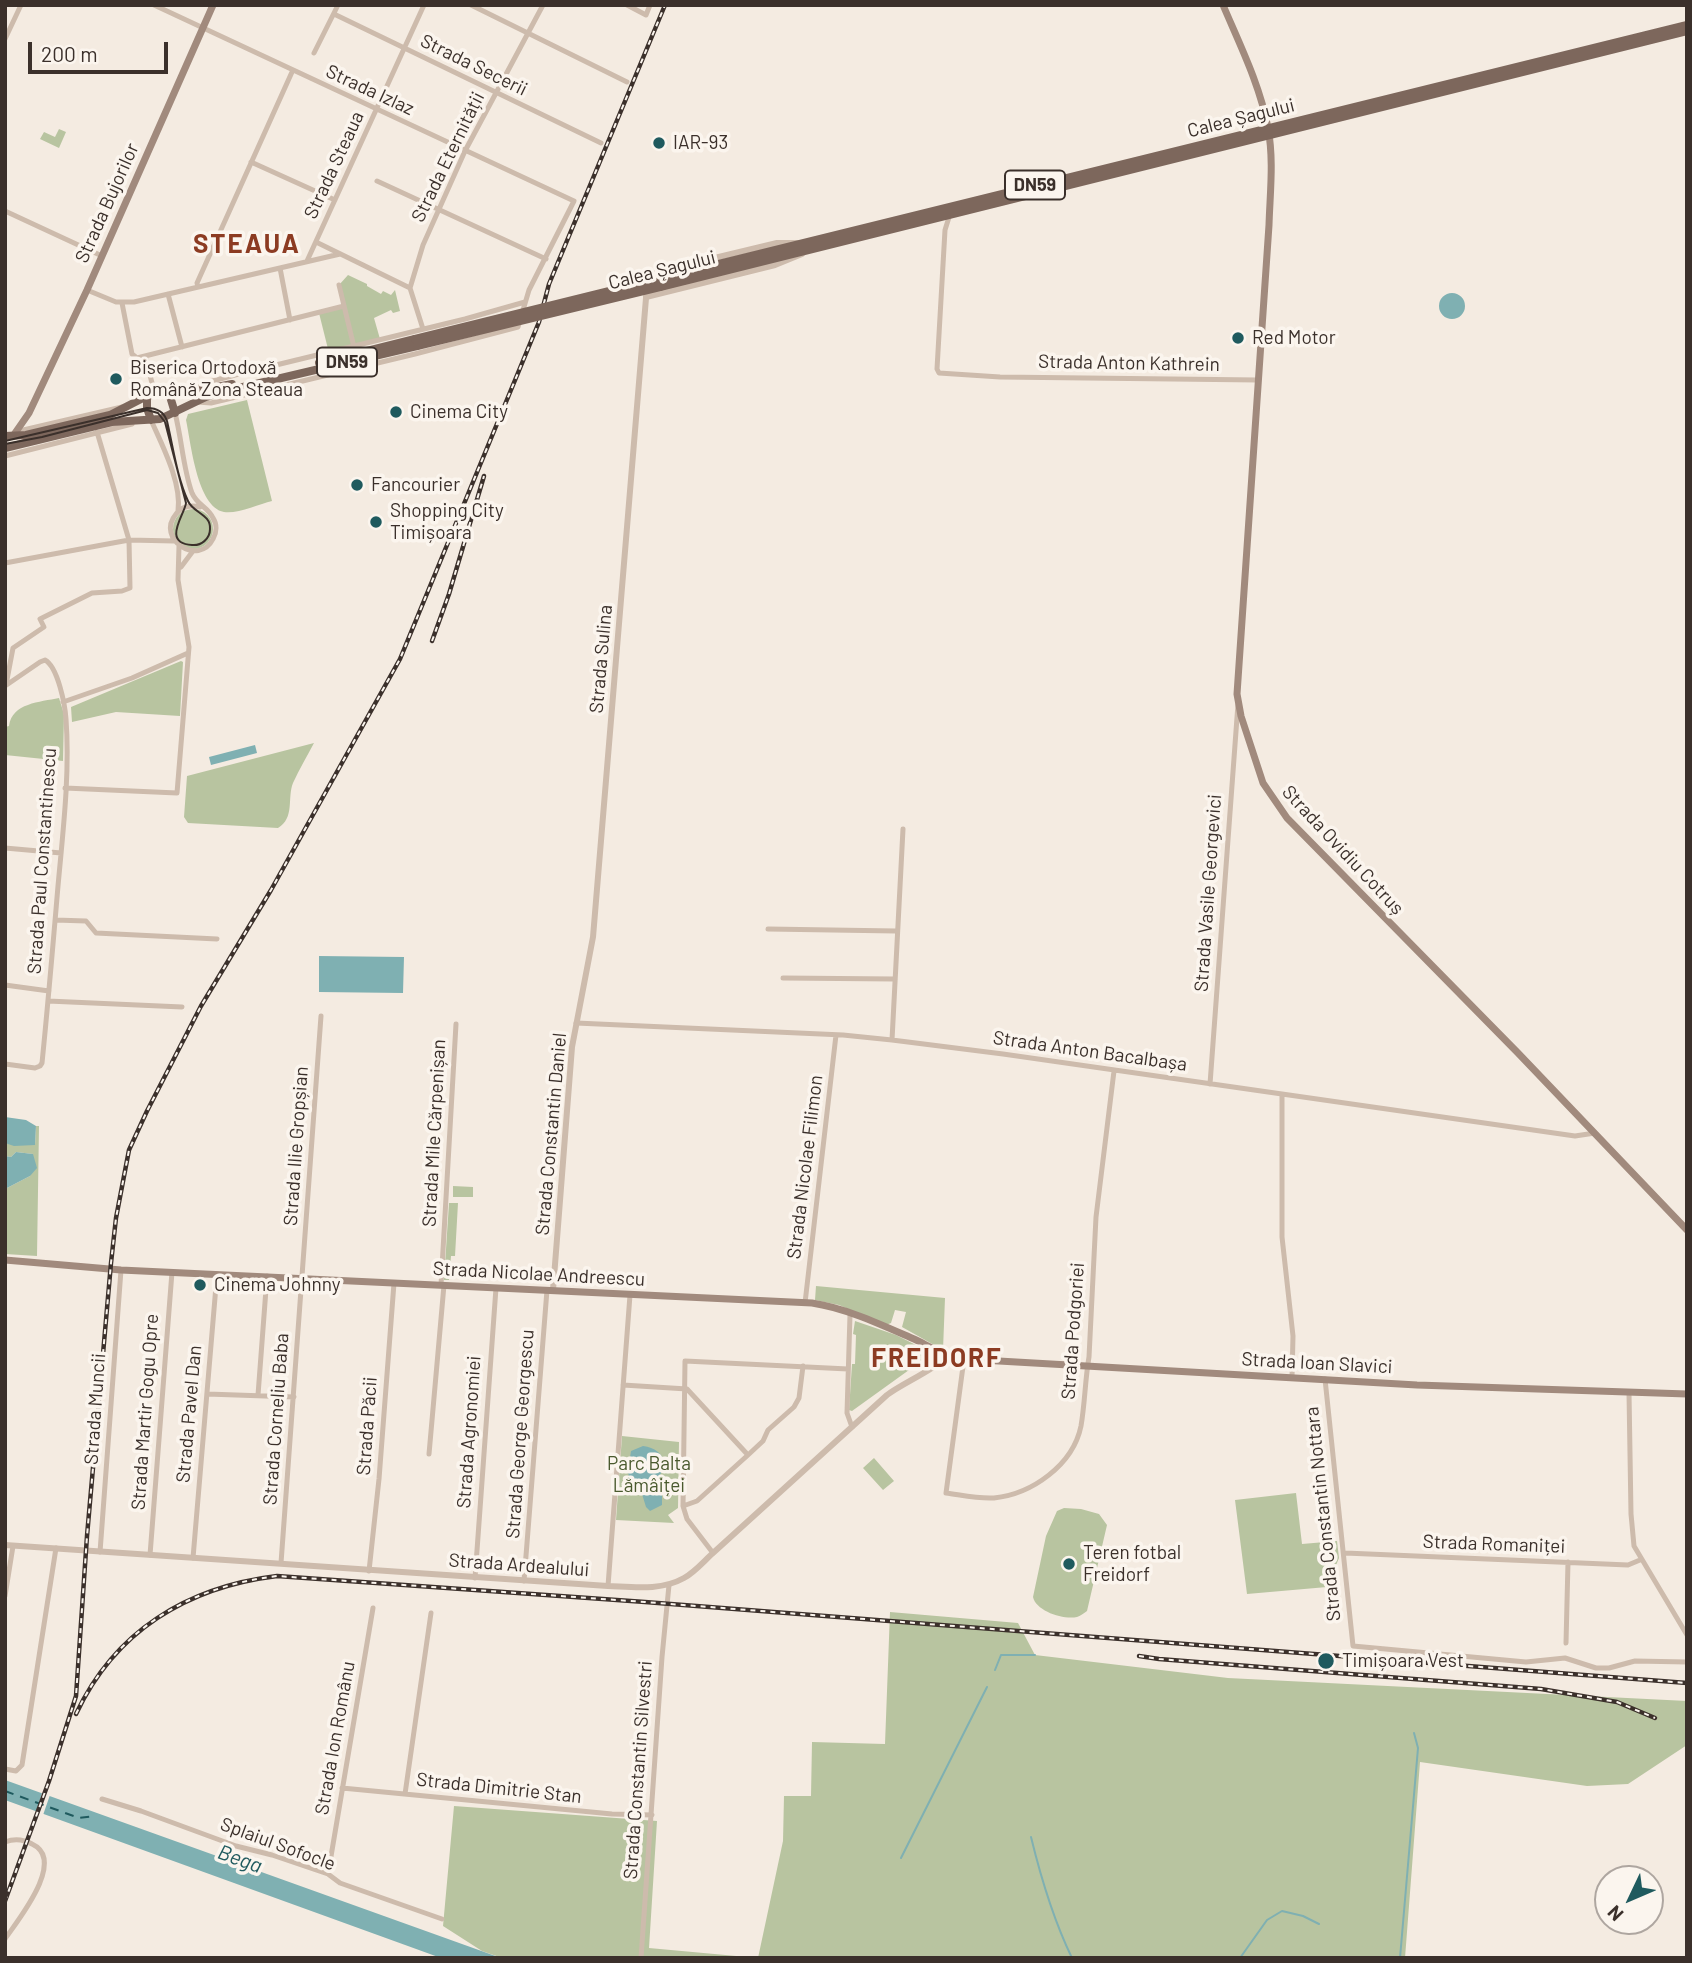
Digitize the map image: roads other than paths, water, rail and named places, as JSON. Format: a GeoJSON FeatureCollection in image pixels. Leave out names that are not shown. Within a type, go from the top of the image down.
{"type":"FeatureCollection","features":[{"type":"Feature","properties":{"kind":"main road","name":"Strada Bujorilor"},"geometry":{"type":"LineString","coordinates":[[12,434],[29,414],[213,5]]}},
{"type":"Feature","properties":{"kind":"main road","name":"Strada Ovidiu Cotruș"},"geometry":{"type":"LineString","coordinates":[[1223,5],[1253,75],[1269,132],[1271,173],[1238,703],[1263,783],[1287,818],[1687,1230]]}},
{"type":"Feature","properties":{"kind":"main road","name":"Calea Șagului"},"geometry":{"type":"LineString","coordinates":[[12,434],[26,435],[110,415],[148,396],[192,392],[237,383],[811,249],[1687,25]]}},
{"type":"Feature","properties":{"kind":"main road","name":"Calea Șagului"},"geometry":{"type":"LineString","coordinates":[[659,283],[803,243],[1687,31]]}},
{"type":"Feature","properties":{"kind":"main road","name":"Calea Șagului"},"geometry":{"type":"LineString","coordinates":[[5,448],[112,422],[151,420],[175,413],[226,391],[416,342]]}},
{"type":"Feature","properties":{"kind":"main road"},"geometry":{"type":"LineString","coordinates":[[164,393],[175,413]]}},
{"type":"Feature","properties":{"kind":"main road"},"geometry":{"type":"LineString","coordinates":[[148,396],[147,408],[151,420]]}},
{"type":"Feature","properties":{"kind":"main road","name":"Strada Nicolae Andreescu"},"geometry":{"type":"LineString","coordinates":[[5,1260],[121,1270],[805,1303],[830,1306],[912,1338],[946,1355]]}},
{"type":"Feature","properties":{"kind":"main road","name":"Strada Ioan Slavici"},"geometry":{"type":"LineString","coordinates":[[946,1355],[964,1359],[1325,1379],[1687,1394]]}},
{"type":"Feature","properties":{"kind":"street"},"geometry":{"type":"LineString","coordinates":[[5,39],[21,5]]}},
{"type":"Feature","properties":{"kind":"street","name":"Strada Izlaz"},"geometry":{"type":"LineString","coordinates":[[154,5],[292,72],[574,201],[546,258]]}},
{"type":"Feature","properties":{"kind":"street"},"geometry":{"type":"LineString","coordinates":[[314,53],[338,5]]}},
{"type":"Feature","properties":{"kind":"street","name":"Strada Steaua"},"geometry":{"type":"LineString","coordinates":[[307,261],[424,5]]}},
{"type":"Feature","properties":{"kind":"street"},"geometry":{"type":"LineString","coordinates":[[471,5],[627,82]]}},
{"type":"Feature","properties":{"kind":"street","name":"Strada Eternității"},"geometry":{"type":"LineString","coordinates":[[410,288],[423,244],[465,151],[543,5]]}},
{"type":"Feature","properties":{"kind":"street"},"geometry":{"type":"LineString","coordinates":[[627,5],[646,15],[650,5]]}},
{"type":"Feature","properties":{"kind":"street","name":"Strada Secerii"},"geometry":{"type":"LineString","coordinates":[[334,13],[601,144]]}},
{"type":"Feature","properties":{"kind":"street"},"geometry":{"type":"LineString","coordinates":[[198,287],[197,283],[292,72]]}},
{"type":"Feature","properties":{"kind":"street"},"geometry":{"type":"LineString","coordinates":[[251,162],[335,200]]}},
{"type":"Feature","properties":{"kind":"street"},"geometry":{"type":"LineString","coordinates":[[377,181],[546,258],[525,302]]}},
{"type":"Feature","properties":{"kind":"street"},"geometry":{"type":"LineString","coordinates":[[5,211],[102,256]]}},
{"type":"Feature","properties":{"kind":"street"},"geometry":{"type":"LineString","coordinates":[[945,230],[950,214]]}},
{"type":"Feature","properties":{"kind":"street"},"geometry":{"type":"LineString","coordinates":[[937,218],[945,230]]}},
{"type":"Feature","properties":{"kind":"street","name":"Strada Anton Kathrein"},"geometry":{"type":"LineString","coordinates":[[945,230],[937,372],[1000,377],[1258,380]]}},
{"type":"Feature","properties":{"kind":"street"},"geometry":{"type":"LineString","coordinates":[[316,242],[410,288],[423,329]]}},
{"type":"Feature","properties":{"kind":"street","name":"Calea Șagului"},"geometry":{"type":"LineString","coordinates":[[648,274],[777,243],[803,243]]}},
{"type":"Feature","properties":{"kind":"street","name":"Calea Șagului"},"geometry":{"type":"LineString","coordinates":[[646,297],[775,265],[811,249]]}},
{"type":"Feature","properties":{"kind":"street"},"geometry":{"type":"LineString","coordinates":[[87,290],[122,303],[340,254]]}},
{"type":"Feature","properties":{"kind":"street"},"geometry":{"type":"LineString","coordinates":[[279,268],[290,320]]}},
{"type":"Feature","properties":{"kind":"street","name":"Strada Sulina"},"geometry":{"type":"LineString","coordinates":[[576,1023],[593,936],[648,274]]}},
{"type":"Feature","properties":{"kind":"street"},"geometry":{"type":"LineString","coordinates":[[339,285],[354,347]]}},
{"type":"Feature","properties":{"kind":"street"},"geometry":{"type":"LineString","coordinates":[[168,294],[182,347]]}},
{"type":"Feature","properties":{"kind":"street","name":"Calea Șagului"},"geometry":{"type":"LineString","coordinates":[[192,392],[205,383],[525,302]]}},
{"type":"Feature","properties":{"kind":"street","name":"Calea Șagului"},"geometry":{"type":"LineString","coordinates":[[196,402],[211,403],[415,355],[518,327],[525,302]]}},
{"type":"Feature","properties":{"kind":"street"},"geometry":{"type":"LineString","coordinates":[[122,303],[132,354],[137,358],[344,306]]}},
{"type":"Feature","properties":{"kind":"street"},"geometry":{"type":"LineString","coordinates":[[474,316],[486,325],[485,331],[479,337]]}},
{"type":"Feature","properties":{"kind":"street"},"geometry":{"type":"LineString","coordinates":[[145,356],[152,383],[148,396]]}},
{"type":"Feature","properties":{"kind":"street"},"geometry":{"type":"LineString","coordinates":[[152,383],[164,393]]}},
{"type":"Feature","properties":{"kind":"street","name":"Calea Șagului"},"geometry":{"type":"LineString","coordinates":[[12,434],[114,407],[128,407]]}},
{"type":"Feature","properties":{"kind":"street"},"geometry":{"type":"LineString","coordinates":[[175,413],[186,469],[200,507]]}},
{"type":"Feature","properties":{"kind":"street"},"geometry":{"type":"LineString","coordinates":[[29,414],[31,427]]}},
{"type":"Feature","properties":{"kind":"street"},"geometry":{"type":"LineString","coordinates":[[151,420],[169,461],[179,501],[178,511]]}},
{"type":"Feature","properties":{"kind":"street","name":"Calea Șagului"},"geometry":{"type":"LineString","coordinates":[[5,456],[151,420]]}},
{"type":"Feature","properties":{"kind":"street"},"geometry":{"type":"LineString","coordinates":[[5,685],[13,649],[44,627],[40,619],[92,593],[122,592],[130,588],[129,540],[97,432]]}},
{"type":"Feature","properties":{"kind":"street"},"geometry":{"type":"LineString","coordinates":[[65,788],[177,793],[188,653],[178,580],[177,543],[170,530],[178,511],[186,506],[200,507],[211,514],[216,529],[209,544],[194,551],[179,570]]}},
{"type":"Feature","properties":{"kind":"street"},"geometry":{"type":"LineString","coordinates":[[156,539],[170,530]]}},
{"type":"Feature","properties":{"kind":"street"},"geometry":{"type":"LineString","coordinates":[[5,562],[129,540],[156,539],[177,543],[194,551]]}},
{"type":"Feature","properties":{"kind":"street"},"geometry":{"type":"LineString","coordinates":[[64,702],[132,678],[188,653]]}},
{"type":"Feature","properties":{"kind":"street","name":"Strada Paul Constantinescu"},"geometry":{"type":"LineString","coordinates":[[5,685],[40,662],[47,661],[54,668],[64,702],[66,723],[61,855],[42,1063],[35,1068],[5,1064]]}},
{"type":"Feature","properties":{"kind":"street","name":"Strada Vasile Georgevici"},"geometry":{"type":"LineString","coordinates":[[1209,1084],[1238,703]]}},
{"type":"Feature","properties":{"kind":"street"},"geometry":{"type":"LineString","coordinates":[[1234,746],[1250,745]]}},
{"type":"Feature","properties":{"kind":"street"},"geometry":{"type":"LineString","coordinates":[[892,1040],[903,828]]}},
{"type":"Feature","properties":{"kind":"street"},"geometry":{"type":"LineString","coordinates":[[5,848],[61,855]]}},
{"type":"Feature","properties":{"kind":"street"},"geometry":{"type":"LineString","coordinates":[[55,920],[86,921],[96,933],[218,939]]}},
{"type":"Feature","properties":{"kind":"street"},"geometry":{"type":"LineString","coordinates":[[768,929],[896,931]]}},
{"type":"Feature","properties":{"kind":"street"},"geometry":{"type":"LineString","coordinates":[[783,978],[894,979]]}},
{"type":"Feature","properties":{"kind":"street"},"geometry":{"type":"LineString","coordinates":[[5,985],[49,991]]}},
{"type":"Feature","properties":{"kind":"street"},"geometry":{"type":"LineString","coordinates":[[48,1000],[182,1007]]}},
{"type":"Feature","properties":{"kind":"street","name":"Strada Ilie Gropșian"},"geometry":{"type":"LineString","coordinates":[[303,1278],[321,1016]]}},
{"type":"Feature","properties":{"kind":"street","name":"Strada Anton Bacalbașa"},"geometry":{"type":"LineString","coordinates":[[576,1023],[892,1040],[1575,1136],[1595,1133]]}},
{"type":"Feature","properties":{"kind":"street","name":"Strada Constantin Daniel"},"geometry":{"type":"LineString","coordinates":[[550,1290],[576,1023]]}},
{"type":"Feature","properties":{"kind":"street","name":"Strada Mile Cărpenișan"},"geometry":{"type":"LineString","coordinates":[[429,1454],[443,1285],[456,1024]]}},
{"type":"Feature","properties":{"kind":"street","name":"Strada Nicolae Filimon"},"geometry":{"type":"LineString","coordinates":[[805,1303],[836,1035]]}},
{"type":"Feature","properties":{"kind":"street","name":"Strada Podgoriei"},"geometry":{"type":"LineString","coordinates":[[964,1359],[946,1493],[984,1498],[1003,1496],[1030,1487],[1054,1471],[1068,1455],[1079,1434],[1087,1365],[1096,1217],[1114,1071]]}},
{"type":"Feature","properties":{"kind":"street"},"geometry":{"type":"LineString","coordinates":[[1282,1095],[1282,1237],[1293,1336],[1292,1377]]}},
{"type":"Feature","properties":{"kind":"street","name":"Strada Muncii"},"geometry":{"type":"LineString","coordinates":[[100,1552],[121,1270]]}},
{"type":"Feature","properties":{"kind":"street","name":"Strada Martir Gogu Opre"},"geometry":{"type":"LineString","coordinates":[[150,1555],[172,1272]]}},
{"type":"Feature","properties":{"kind":"street","name":"Strada Pavel Dan"},"geometry":{"type":"LineString","coordinates":[[193,1558],[217,1274]]}},
{"type":"Feature","properties":{"kind":"street"},"geometry":{"type":"LineString","coordinates":[[258,1395],[267,1276]]}},
{"type":"Feature","properties":{"kind":"street","name":"Strada Corneliu Baba"},"geometry":{"type":"LineString","coordinates":[[281,1563],[303,1278]]}},
{"type":"Feature","properties":{"kind":"street","name":"Strada Păcii"},"geometry":{"type":"LineString","coordinates":[[369,1571],[394,1283]]}},
{"type":"Feature","properties":{"kind":"street","name":"Strada Agronomiei"},"geometry":{"type":"LineString","coordinates":[[475,1578],[496,1288]]}},
{"type":"Feature","properties":{"kind":"street","name":"Strada George Georgescu"},"geometry":{"type":"LineString","coordinates":[[524,1581],[550,1290]]}},
{"type":"Feature","properties":{"kind":"street"},"geometry":{"type":"LineString","coordinates":[[608,1587],[630,1295]]}},
{"type":"Feature","properties":{"kind":"street"},"geometry":{"type":"LineString","coordinates":[[850,1315],[847,1413],[852,1427]]}},
{"type":"Feature","properties":{"kind":"street","name":"Strada Ardealului"},"geometry":{"type":"LineString","coordinates":[[9,1546],[608,1587],[669,1585],[686,1577],[896,1388],[940,1363],[946,1355]]}},
{"type":"Feature","properties":{"kind":"street"},"geometry":{"type":"LineString","coordinates":[[713,1553],[687,1519],[683,1506],[685,1361],[849,1368]]}},
{"type":"Feature","properties":{"kind":"street"},"geometry":{"type":"LineString","coordinates":[[683,1506],[697,1501],[748,1455],[763,1441],[768,1430],[797,1403],[803,1366]]}},
{"type":"Feature","properties":{"kind":"street","name":"Strada Constantin Nottara"},"geometry":{"type":"LineString","coordinates":[[1325,1379],[1353,1646],[1526,1662],[1565,1658],[1596,1668],[1609,1668],[1635,1661],[1687,1662]]}},
{"type":"Feature","properties":{"kind":"street"},"geometry":{"type":"LineString","coordinates":[[623,1385],[690,1391],[748,1455]]}},
{"type":"Feature","properties":{"kind":"street"},"geometry":{"type":"LineString","coordinates":[[1629,1393],[1632,1537],[1640,1560],[1687,1635]]}},
{"type":"Feature","properties":{"kind":"street"},"geometry":{"type":"LineString","coordinates":[[207,1394],[294,1397]]}},
{"type":"Feature","properties":{"kind":"street"},"geometry":{"type":"LineString","coordinates":[[5,1596],[9,1546]]}},
{"type":"Feature","properties":{"kind":"street"},"geometry":{"type":"LineString","coordinates":[[5,1769],[19,1770],[22,1765],[56,1548]]}},
{"type":"Feature","properties":{"kind":"street","name":"Strada Romaniței"},"geometry":{"type":"LineString","coordinates":[[1345,1553],[1628,1564],[1640,1560]]}},
{"type":"Feature","properties":{"kind":"street"},"geometry":{"type":"LineString","coordinates":[[1566,1643],[1568,1562]]}},
{"type":"Feature","properties":{"kind":"street","name":"Strada Constantin Silvestri"},"geometry":{"type":"LineString","coordinates":[[641,1958],[669,1585]]}},
{"type":"Feature","properties":{"kind":"street","name":"Strada Ion Românu"},"geometry":{"type":"LineString","coordinates":[[328,1874],[373,1608]]}},
{"type":"Feature","properties":{"kind":"street"},"geometry":{"type":"LineString","coordinates":[[405,1794],[432,1612]]}},
{"type":"Feature","properties":{"kind":"street","name":"Strada Dimitrie Stan"},"geometry":{"type":"LineString","coordinates":[[342,1788],[612,1814],[652,1815]]}},
{"type":"Feature","properties":{"kind":"street","name":"Splaiul Sofocle"},"geometry":{"type":"LineString","coordinates":[[102,1799],[236,1846],[328,1874],[340,1883],[442,1919]]}},
{"type":"Feature","properties":{"kind":"street"},"geometry":{"type":"LineString","coordinates":[[5,1842],[18,1839],[38,1847],[45,1866],[43,1876],[5,1939]]}},
{"type":"Feature","properties":{"kind":"water"},"geometry":{"type":"Polygon","coordinates":[[[1452,293],[1461,297],[1465,306],[1461,315],[1452,319],[1443,315],[1439,306],[1443,297],[1452,293]]]}},
{"type":"Feature","properties":{"kind":"water"},"geometry":{"type":"Polygon","coordinates":[[[255,745],[257,753],[211,765],[209,757],[255,745]]]}},
{"type":"Feature","properties":{"kind":"water"},"geometry":{"type":"Polygon","coordinates":[[[319,956],[404,957],[403,993],[319,992],[319,956]]]}},
{"type":"Feature","properties":{"kind":"water"},"geometry":{"type":"Polygon","coordinates":[[[5,1117],[26,1120],[36,1126],[35,1145],[14,1146],[5,1143],[5,1117]]]}},
{"type":"Feature","properties":{"kind":"water"},"geometry":{"type":"Polygon","coordinates":[[[16,1152],[33,1154],[37,1168],[30,1176],[5,1189],[5,1156],[11,1157],[16,1152]]]}},
{"type":"Feature","properties":{"kind":"water"},"geometry":{"type":"Polygon","coordinates":[[[643,1446],[657,1451],[665,1465],[658,1479],[662,1505],[650,1511],[642,1494],[630,1484],[628,1471],[631,1451],[643,1446]]]}},
{"type":"Feature","properties":{"kind":"water"},"geometry":{"type":"Polygon","coordinates":[[[5,1780],[501,1958],[441,1958],[5,1800],[5,1780]]]}},
{"type":"Feature","properties":{"kind":"waterway"},"geometry":{"type":"LineString","coordinates":[[995,1670],[1001,1655],[1035,1655]]}},
{"type":"Feature","properties":{"kind":"waterway"},"geometry":{"type":"LineString","coordinates":[[901,1858],[987,1687]]}},
{"type":"Feature","properties":{"kind":"waterway"},"geometry":{"type":"LineString","coordinates":[[1400,1958],[1418,1748],[1414,1733]]}},
{"type":"Feature","properties":{"kind":"waterway"},"geometry":{"type":"LineString","coordinates":[[1031,1837],[1048,1898],[1072,1958]]}},
{"type":"Feature","properties":{"kind":"waterway"},"geometry":{"type":"LineString","coordinates":[[1240,1958],[1267,1920],[1282,1911],[1303,1916],[1319,1924]]}},
{"type":"Feature","properties":{"kind":"tram line"},"geometry":{"type":"LineString","coordinates":[[5,441],[147,408],[156,410],[162,413],[167,421],[178,472],[188,501],[210,524],[208,536],[195,545],[183,543],[178,539],[177,527],[186,503],[165,422],[158,413],[147,410],[5,444]]}},
{"type":"Feature","properties":{"kind":"railway"},"geometry":{"type":"LineString","coordinates":[[5,1901],[49,1781],[76,1696],[111,1263],[116,1218],[129,1150],[201,1006],[271,890],[400,659],[539,322],[549,284],[665,5]]}},
{"type":"Feature","properties":{"kind":"railway"},"geometry":{"type":"LineString","coordinates":[[432,641],[484,476]]}},
{"type":"Feature","properties":{"kind":"railway"},"geometry":{"type":"LineString","coordinates":[[76,1714],[111,1659],[157,1618],[213,1591],[277,1576],[1687,1683]]}},
{"type":"Feature","properties":{"kind":"railway"},"geometry":{"type":"LineString","coordinates":[[1139,1656],[1541,1689],[1617,1702],[1655,1718]]}},
{"type":"Feature","properties":{"kind":"place","name":"IAR-93"},"geometry":{"type":"Point","coordinates":[659,143]}},
{"type":"Feature","properties":{"kind":"place","name":"Red Motor"},"geometry":{"type":"Point","coordinates":[1238,338]}},
{"type":"Feature","properties":{"kind":"place","name":"Biserica Ortodoxă Română Zona Steaua"},"geometry":{"type":"Point","coordinates":[116,379]}},
{"type":"Feature","properties":{"kind":"place","name":"Cinema City"},"geometry":{"type":"Point","coordinates":[396,412]}},
{"type":"Feature","properties":{"kind":"place","name":"Fancourier"},"geometry":{"type":"Point","coordinates":[357,485]}},
{"type":"Feature","properties":{"kind":"place","name":"Shopping City Timișoara"},"geometry":{"type":"Point","coordinates":[376,522]}},
{"type":"Feature","properties":{"kind":"place","name":"Cinema Johnny"},"geometry":{"type":"Point","coordinates":[200,1285]}},
{"type":"Feature","properties":{"kind":"place","name":"Teren fotbal Freidorf"},"geometry":{"type":"Point","coordinates":[1069,1564]}},
{"type":"Feature","properties":{"kind":"place","name":"Timișoara Vest"},"geometry":{"type":"Point","coordinates":[1326,1661]}},
{"type":"Feature","properties":{"kind":"district","name":"STEAUA"},"geometry":{"type":"Point","coordinates":[247,244]}},
{"type":"Feature","properties":{"kind":"district","name":"FREIDORF"},"geometry":{"type":"Point","coordinates":[937,1358]}},
{"type":"Feature","properties":{"kind":"park label","name":"Parc Balta Lămâiței"},"geometry":{"type":"Point","coordinates":[649,1475]}},
{"type":"Feature","properties":{"kind":"water label","name":"Bega"},"geometry":{"type":"Point","coordinates":[240,1859]}}]}
